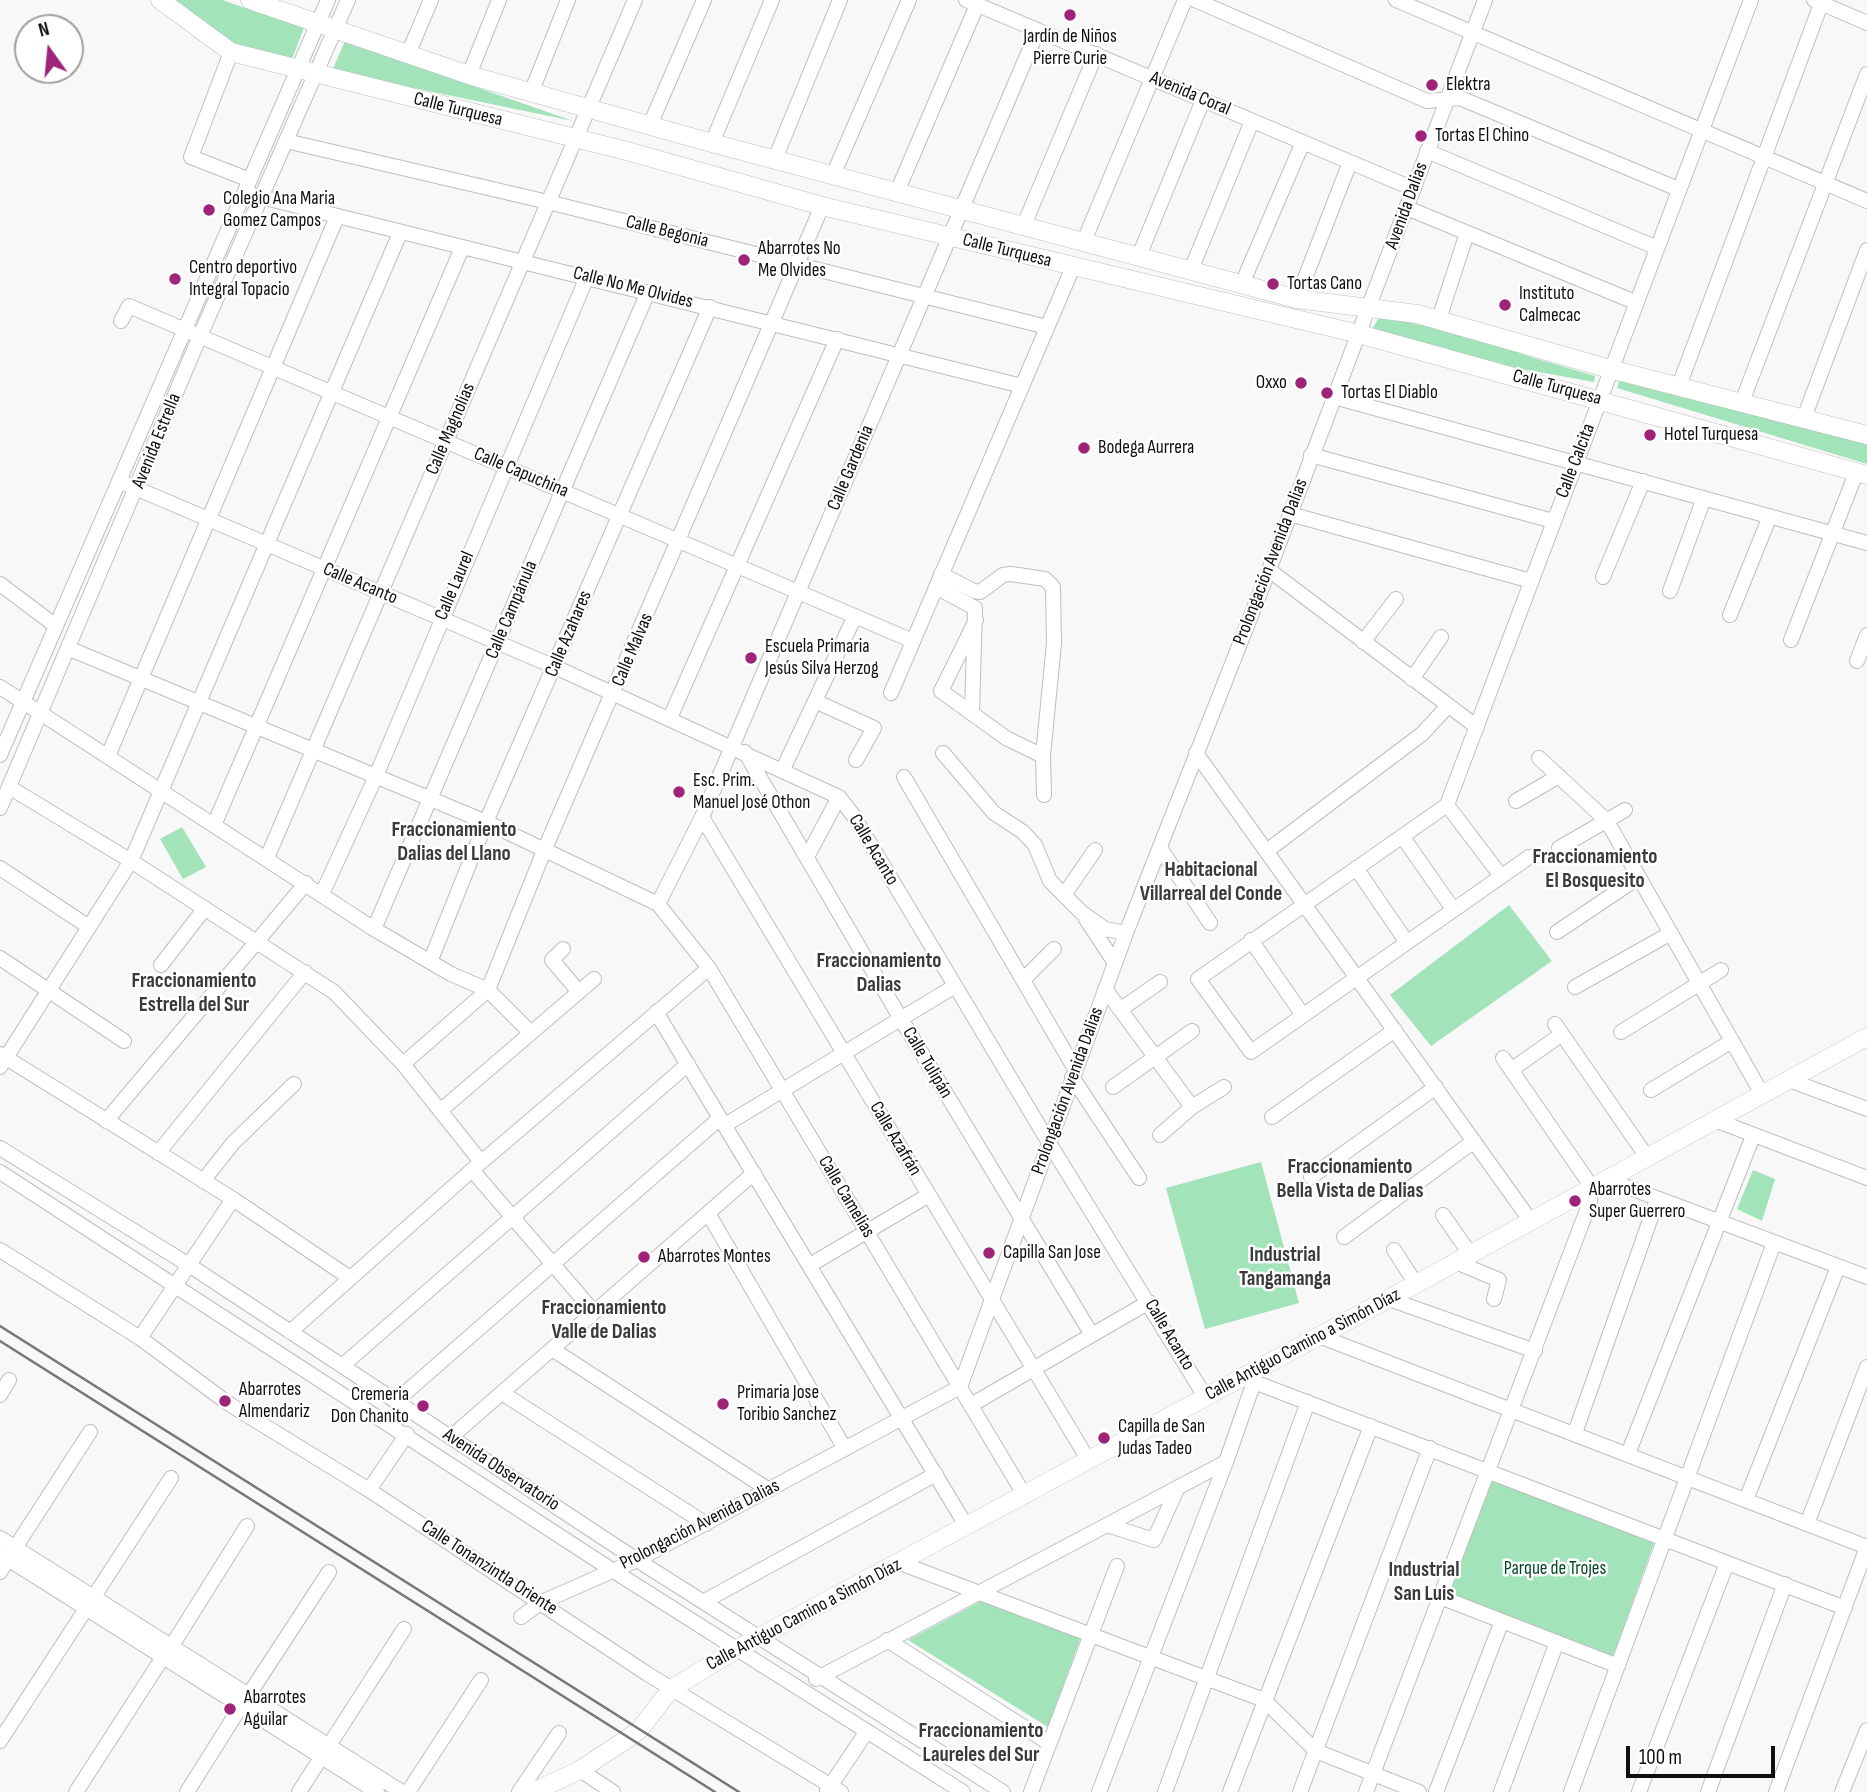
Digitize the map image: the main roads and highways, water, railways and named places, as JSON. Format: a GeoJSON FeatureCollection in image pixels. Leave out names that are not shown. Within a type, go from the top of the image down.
{"type":"FeatureCollection","features":[{"type":"Feature","properties":{"kind":"main road","name":"Calle Turquesa"},"geometry":{"type":"LineString","coordinates":[[160,0],[231,52],[575,139],[822,206],[1359,334],[1862,474]]}},
{"type":"Feature","properties":{"kind":"main road","name":"Calle Turquesa"},"geometry":{"type":"LineString","coordinates":[[250,0],[469,75],[712,143],[834,173],[1297,299],[1370,306],[1439,319],[1610,369],[1867,435]]}},
{"type":"Feature","properties":{"kind":"main road","name":"Calle Antiguo Camino a Simón Díaz"},"geometry":{"type":"LineString","coordinates":[[533,1792],[580,1770],[640,1729],[671,1689],[737,1649],[1206,1398],[1251,1378],[1319,1336],[1865,1040]]}},
{"type":"Feature","properties":{"kind":"railway"},"geometry":{"type":"LineString","coordinates":[[0,1326],[739,1792]]}},
{"type":"Feature","properties":{"kind":"railway"},"geometry":{"type":"LineString","coordinates":[[0,1341],[715,1792]]}},
{"type":"Feature","properties":{"kind":"place","name":"Jardín de Niños Pierre Curie"},"geometry":{"type":"Point","coordinates":[1070,15]}},
{"type":"Feature","properties":{"kind":"place","name":"Elektra"},"geometry":{"type":"Point","coordinates":[1432,85]}},
{"type":"Feature","properties":{"kind":"place","name":"Tortas El Chino"},"geometry":{"type":"Point","coordinates":[1421,136]}},
{"type":"Feature","properties":{"kind":"place","name":"Colegio Ana Maria Gomez Campos"},"geometry":{"type":"Point","coordinates":[209,210]}},
{"type":"Feature","properties":{"kind":"place","name":"Abarrotes No Me Olvides"},"geometry":{"type":"Point","coordinates":[744,260]}},
{"type":"Feature","properties":{"kind":"place","name":"Centro deportivo Integral Topacio"},"geometry":{"type":"Point","coordinates":[175,279]}},
{"type":"Feature","properties":{"kind":"place","name":"Tortas Cano"},"geometry":{"type":"Point","coordinates":[1273,284]}},
{"type":"Feature","properties":{"kind":"place","name":"Instituto Calmecac"},"geometry":{"type":"Point","coordinates":[1505,305]}},
{"type":"Feature","properties":{"kind":"place","name":"Oxxo"},"geometry":{"type":"Point","coordinates":[1301,383]}},
{"type":"Feature","properties":{"kind":"place","name":"Tortas El Diablo"},"geometry":{"type":"Point","coordinates":[1327,393]}},
{"type":"Feature","properties":{"kind":"place","name":"Hotel Turquesa"},"geometry":{"type":"Point","coordinates":[1650,435]}},
{"type":"Feature","properties":{"kind":"place","name":"Bodega Aurrera"},"geometry":{"type":"Point","coordinates":[1084,448]}},
{"type":"Feature","properties":{"kind":"place","name":"Escuela Primaria Jesús Silva Herzog"},"geometry":{"type":"Point","coordinates":[751,658]}},
{"type":"Feature","properties":{"kind":"place","name":"Esc. Prim. Manuel José Othon"},"geometry":{"type":"Point","coordinates":[679,792]}},
{"type":"Feature","properties":{"kind":"place","name":"Abarrotes Super Guerrero"},"geometry":{"type":"Point","coordinates":[1575,1201]}},
{"type":"Feature","properties":{"kind":"place","name":"Capilla San Jose"},"geometry":{"type":"Point","coordinates":[989,1253]}},
{"type":"Feature","properties":{"kind":"place","name":"Abarrotes Montes"},"geometry":{"type":"Point","coordinates":[644,1257]}},
{"type":"Feature","properties":{"kind":"place","name":"Abarrotes Almendariz"},"geometry":{"type":"Point","coordinates":[225,1401]}},
{"type":"Feature","properties":{"kind":"place","name":"Primaria Jose Toribio Sanchez"},"geometry":{"type":"Point","coordinates":[723,1404]}},
{"type":"Feature","properties":{"kind":"place","name":"Cremeria Don Chanito"},"geometry":{"type":"Point","coordinates":[423,1406]}},
{"type":"Feature","properties":{"kind":"place","name":"Capilla de San Judas Tadeo"},"geometry":{"type":"Point","coordinates":[1104,1438]}},
{"type":"Feature","properties":{"kind":"place","name":"Abarrotes Aguilar"},"geometry":{"type":"Point","coordinates":[230,1709]}},
{"type":"Feature","properties":{"kind":"district","name":"Fraccionamiento Dalias del Llano"},"geometry":{"type":"Point","coordinates":[454,843]}},
{"type":"Feature","properties":{"kind":"district","name":"Fraccionamiento El Bosquesito"},"geometry":{"type":"Point","coordinates":[1595,870]}},
{"type":"Feature","properties":{"kind":"district","name":"Habitacional Villarreal del Conde"},"geometry":{"type":"Point","coordinates":[1211,883]}},
{"type":"Feature","properties":{"kind":"district","name":"Fraccionamiento Dalias"},"geometry":{"type":"Point","coordinates":[879,974]}},
{"type":"Feature","properties":{"kind":"district","name":"Fraccionamiento Estrella del Sur"},"geometry":{"type":"Point","coordinates":[194,994]}},
{"type":"Feature","properties":{"kind":"district","name":"Fraccionamiento Bella Vista de Dalias"},"geometry":{"type":"Point","coordinates":[1350,1180]}},
{"type":"Feature","properties":{"kind":"district","name":"Industrial Tangamanga"},"geometry":{"type":"Point","coordinates":[1285,1268]}},
{"type":"Feature","properties":{"kind":"district","name":"Fraccionamiento Valle de Dalias"},"geometry":{"type":"Point","coordinates":[604,1321]}},
{"type":"Feature","properties":{"kind":"district","name":"Industrial San Luis"},"geometry":{"type":"Point","coordinates":[1424,1583]}},
{"type":"Feature","properties":{"kind":"district","name":"Fraccionamiento Laureles del Sur"},"geometry":{"type":"Point","coordinates":[981,1744]}},
{"type":"Feature","properties":{"kind":"park label","name":"Parque de Trojes"},"geometry":{"type":"Point","coordinates":[1555,1569]}}]}
